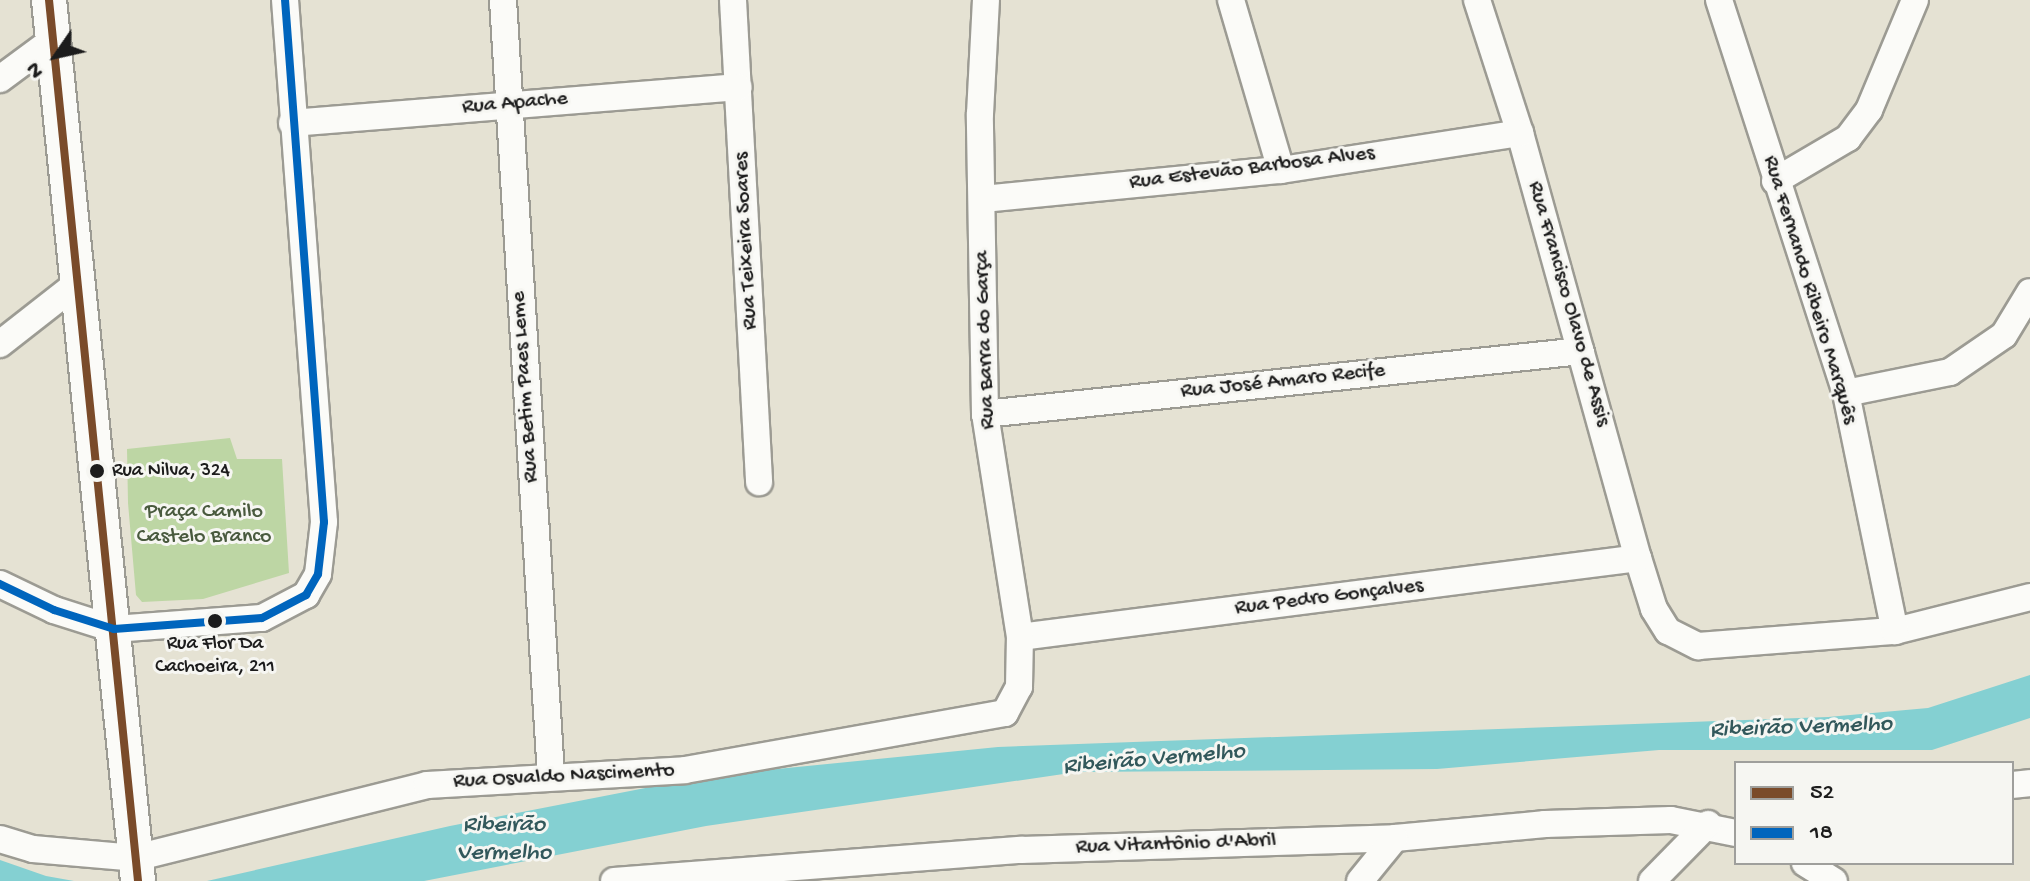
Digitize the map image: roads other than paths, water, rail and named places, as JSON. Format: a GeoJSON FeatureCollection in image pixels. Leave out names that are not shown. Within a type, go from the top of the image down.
{"type":"FeatureCollection","features":[{"type":"Feature","properties":{"kind":"street"},"geometry":{"type":"LineString","coordinates":[[49,0],[74,286],[114,629],[137,872]]}},
{"type":"Feature","properties":{"kind":"street"},"geometry":{"type":"LineString","coordinates":[[0,584],[54,610],[114,629],[262,618],[306,595],[318,574],[324,522],[285,0]]}},
{"type":"Feature","properties":{"kind":"street","name":"Rua Betim Paes Leme"},"geometry":{"type":"LineString","coordinates":[[503,0],[551,775]]}},
{"type":"Feature","properties":{"kind":"street","name":"Rua Teixeira Soares"},"geometry":{"type":"LineString","coordinates":[[733,0],[759,482]]}},
{"type":"Feature","properties":{"kind":"street","name":"Rua Barra do Garça"},"geometry":{"type":"LineString","coordinates":[[986,0],[980,114],[985,414],[1020,637],[1017,697],[1013,707],[998,716]]}},
{"type":"Feature","properties":{"kind":"street"},"geometry":{"type":"LineString","coordinates":[[1231,0],[1281,170]]}},
{"type":"Feature","properties":{"kind":"street","name":"Rua Francisco Olavo de Assis"},"geometry":{"type":"LineString","coordinates":[[1477,0],[1520,133],[1654,609],[1674,636],[1698,646],[1895,631]]}},
{"type":"Feature","properties":{"kind":"street","name":"Rua Fernando Ribeiro Marquês"},"geometry":{"type":"LineString","coordinates":[[1719,0],[1846,393],[1895,631]]}},
{"type":"Feature","properties":{"kind":"street"},"geometry":{"type":"LineString","coordinates":[[1775,181],[1848,138],[1869,110],[1915,0]]}},
{"type":"Feature","properties":{"kind":"street"},"geometry":{"type":"LineString","coordinates":[[0,79],[54,39]]}},
{"type":"Feature","properties":{"kind":"street","name":"Rua Apache"},"geometry":{"type":"LineString","coordinates":[[292,123],[739,87]]}},
{"type":"Feature","properties":{"kind":"street","name":"Rua Estevão Barbosa Alves"},"geometry":{"type":"LineString","coordinates":[[983,199],[1281,170],[1520,133]]}},
{"type":"Feature","properties":{"kind":"street"},"geometry":{"type":"LineString","coordinates":[[0,344],[74,286]]}},
{"type":"Feature","properties":{"kind":"street"},"geometry":{"type":"LineString","coordinates":[[1846,393],[1950,372],[2004,335],[2030,292]]}},
{"type":"Feature","properties":{"kind":"street","name":"Rua José Amaro Recife"},"geometry":{"type":"LineString","coordinates":[[985,414],[1581,351]]}},
{"type":"Feature","properties":{"kind":"street","name":"Rua Pedro Gonçalves"},"geometry":{"type":"LineString","coordinates":[[1020,637],[1638,558]]}},
{"type":"Feature","properties":{"kind":"street"},"geometry":{"type":"LineString","coordinates":[[1895,631],[2030,597]]}},
{"type":"Feature","properties":{"kind":"street","name":"Rua Osvaldo Nascimento"},"geometry":{"type":"LineString","coordinates":[[0,839],[137,872],[427,785],[551,775],[637,775],[685,770],[998,716]]}},
{"type":"Feature","properties":{"kind":"street","name":"Rua Vitantônio d'Abril"},"geometry":{"type":"LineString","coordinates":[[614,881],[1021,850],[1395,838],[1545,824],[1671,820],[1708,824],[1734,832]]}},
{"type":"Feature","properties":{"kind":"street"},"geometry":{"type":"LineString","coordinates":[[1652,881],[1708,824]]}},
{"type":"Feature","properties":{"kind":"street"},"geometry":{"type":"LineString","coordinates":[[1360,881],[1395,838]]}},
{"type":"Feature","properties":{"kind":"street"},"geometry":{"type":"LineString","coordinates":[[1808,865],[1834,881]]}},
{"type":"Feature","properties":{"kind":"water","name":"Ribeirão Vermelho"},"geometry":{"type":"Polygon","coordinates":[[[2030,675],[2030,718],[1932,750],[1659,750],[1437,769],[1077,772],[706,826],[424,881],[207,881],[450,826],[707,776],[998,747],[1828,717],[1928,708],[2030,675]]]}},
{"type":"Feature","properties":{"kind":"water"},"geometry":{"type":"Polygon","coordinates":[[[0,860],[46,876],[74,881],[0,881],[0,860]]]}},
{"type":"Feature","properties":{"kind":"place","name":"Rua Nilva, 324"},"geometry":{"type":"Point","coordinates":[97,471]}},
{"type":"Feature","properties":{"kind":"place","name":"Rua Flor Da Cachoeira, 211"},"geometry":{"type":"Point","coordinates":[215,621]}},
{"type":"Feature","properties":{"kind":"park label","name":"Praça Camilo Castelo Branco"},"geometry":{"type":"Point","coordinates":[204,524]}}]}
